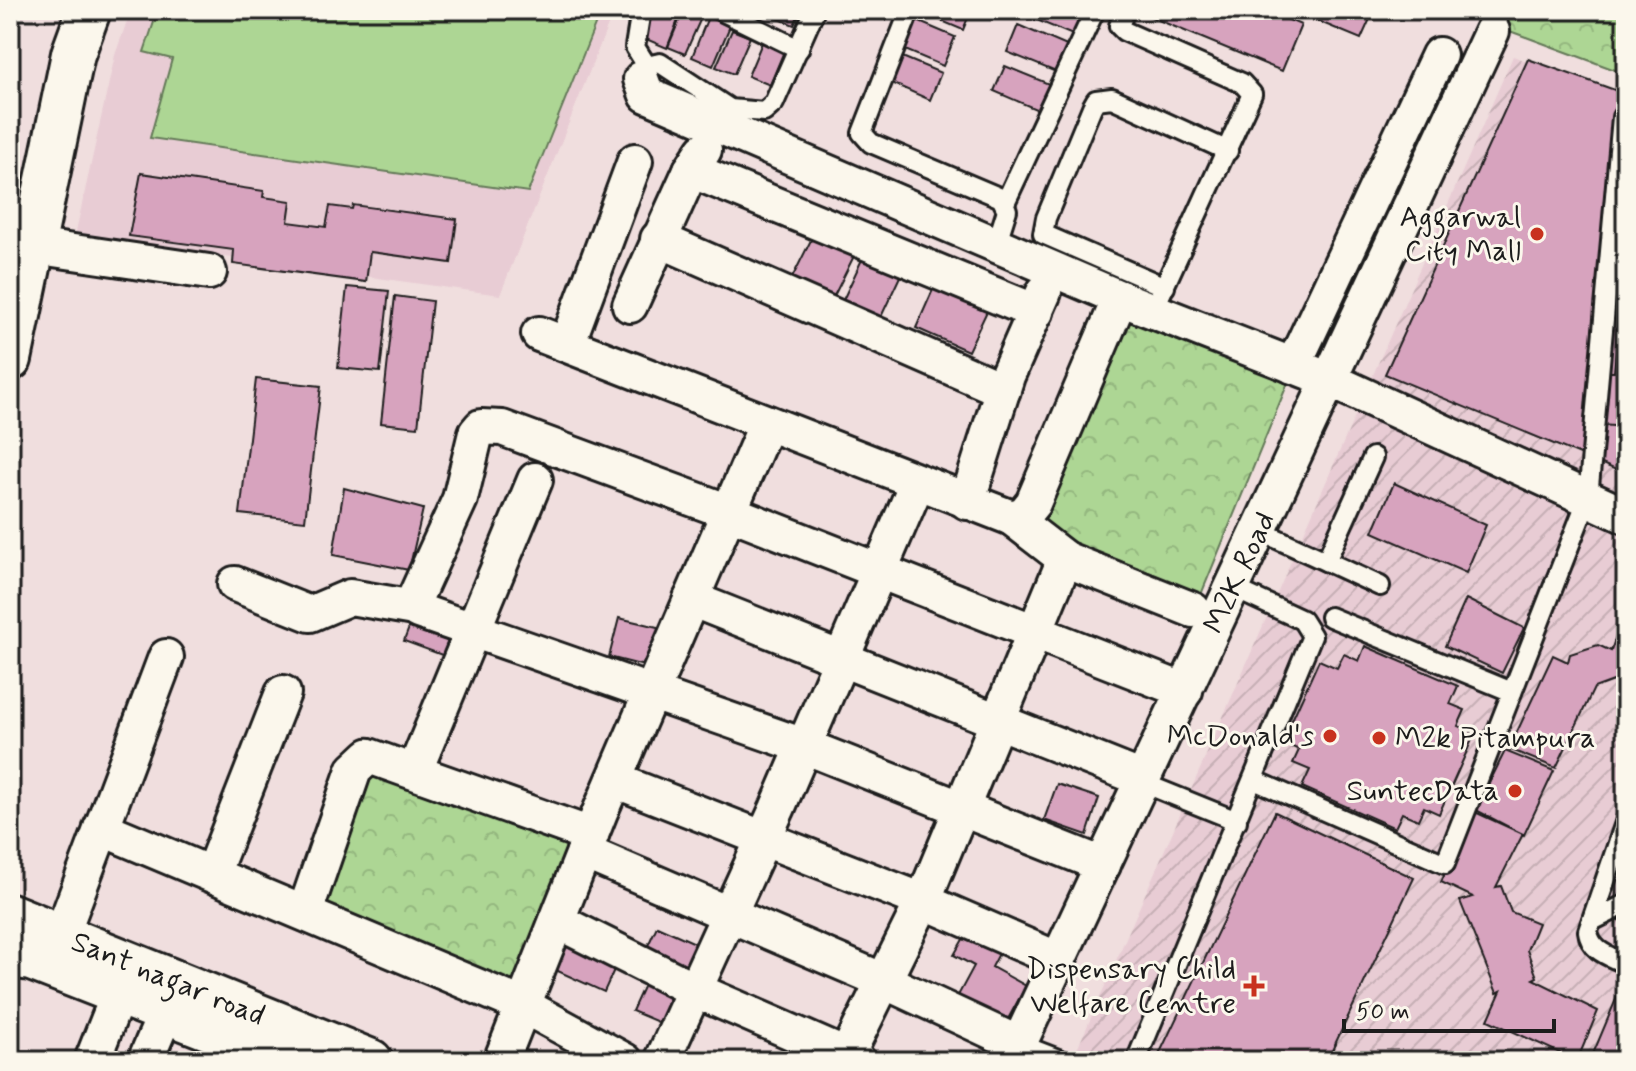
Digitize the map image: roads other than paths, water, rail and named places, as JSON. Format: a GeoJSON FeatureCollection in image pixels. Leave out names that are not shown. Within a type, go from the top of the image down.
{"type":"FeatureCollection","features":[{"type":"Feature","properties":{"kind":"street"},"geometry":{"type":"LineString","coordinates":[[10,359],[73,54],[89,10]]}},
{"type":"Feature","properties":{"kind":"street","name":"M2K Road"},"geometry":{"type":"LineString","coordinates":[[1015,1052],[1103,865],[1151,784],[1185,691],[1492,31]]}},
{"type":"Feature","properties":{"kind":"street"},"geometry":{"type":"LineString","coordinates":[[1293,366],[1439,55]]}},
{"type":"Feature","properties":{"kind":"street"},"geometry":{"type":"LineString","coordinates":[[644,73],[647,95],[1120,298],[1159,299],[1293,366],[1330,380],[1626,516]]}},
{"type":"Feature","properties":{"kind":"street"},"geometry":{"type":"LineString","coordinates":[[630,305],[658,239],[700,157],[1036,312]]}},
{"type":"Feature","properties":{"kind":"street"},"geometry":{"type":"LineString","coordinates":[[635,161],[553,339],[1012,518],[1065,559],[1193,610]]}},
{"type":"Feature","properties":{"kind":"street"},"geometry":{"type":"LineString","coordinates":[[658,239],[1003,390]]}},
{"type":"Feature","properties":{"kind":"street"},"geometry":{"type":"LineString","coordinates":[[33,246],[209,272]]}},
{"type":"Feature","properties":{"kind":"street"},"geometry":{"type":"LineString","coordinates":[[967,502],[1003,390],[1054,270]]}},
{"type":"Feature","properties":{"kind":"street"},"geometry":{"type":"LineString","coordinates":[[1012,518],[1024,514],[1033,503],[1120,298]]}},
{"type":"Feature","properties":{"kind":"street"},"geometry":{"type":"LineString","coordinates":[[501,1061],[614,780],[767,423]]}},
{"type":"Feature","properties":{"kind":"street"},"geometry":{"type":"LineString","coordinates":[[414,608],[414,600],[460,499],[474,440],[481,427],[502,428],[729,512],[1185,691]]}},
{"type":"Feature","properties":{"kind":"street"},"geometry":{"type":"LineString","coordinates":[[415,770],[535,480]]}},
{"type":"Feature","properties":{"kind":"street"},"geometry":{"type":"LineString","coordinates":[[662,1061],[763,839],[917,483]]}},
{"type":"Feature","properties":{"kind":"street"},"geometry":{"type":"LineString","coordinates":[[557,921],[695,990],[849,1059],[923,901],[1065,559]]}},
{"type":"Feature","properties":{"kind":"street"},"geometry":{"type":"LineString","coordinates":[[235,584],[310,614],[350,597],[414,608],[804,746],[1103,865]]}},
{"type":"Feature","properties":{"kind":"street"},"geometry":{"type":"LineString","coordinates":[[691,599],[1151,784]]}},
{"type":"Feature","properties":{"kind":"street"},"geometry":{"type":"LineString","coordinates":[[61,936],[166,657]]}},
{"type":"Feature","properties":{"kind":"street"},"geometry":{"type":"LineString","coordinates":[[212,874],[283,693]]}},
{"type":"Feature","properties":{"kind":"street"},"geometry":{"type":"LineString","coordinates":[[305,912],[360,761],[369,756],[415,770],[588,843],[728,915],[884,981],[1015,1052]]}},
{"type":"Feature","properties":{"kind":"street"},"geometry":{"type":"LineString","coordinates":[[614,780],[923,901],[1059,960]]}},
{"type":"Feature","properties":{"kind":"street"},"geometry":{"type":"LineString","coordinates":[[101,828],[524,1006],[625,1061]]}},
{"type":"Feature","properties":{"kind":"street","name":"Sant nagar road"},"geometry":{"type":"LineString","coordinates":[[10,915],[371,1061]]}},
{"type":"Feature","properties":{"kind":"street","name":"Sant nagar road"},"geometry":{"type":"LineString","coordinates":[[10,956],[31,959],[166,1012],[233,1050],[292,1061]]}},
{"type":"Feature","properties":{"kind":"street"},"geometry":{"type":"LineString","coordinates":[[92,1061],[119,993]]}},
{"type":"Feature","properties":{"kind":"street"},"geometry":{"type":"LineString","coordinates":[[145,1061],[166,1012]]}},
{"type":"Feature","properties":{"kind":"lane"},"geometry":{"type":"LineString","coordinates":[[641,10],[635,47],[644,73],[660,63],[730,109],[764,112],[774,103],[815,10]]}},
{"type":"Feature","properties":{"kind":"lane"},"geometry":{"type":"LineString","coordinates":[[719,10],[799,49]]}},
{"type":"Feature","properties":{"kind":"lane"},"geometry":{"type":"LineString","coordinates":[[910,10],[862,127],[864,138],[1005,203]]}},
{"type":"Feature","properties":{"kind":"lane"},"geometry":{"type":"LineString","coordinates":[[996,245],[1006,217],[1005,203],[1095,10]]}},
{"type":"Feature","properties":{"kind":"lane"},"geometry":{"type":"LineString","coordinates":[[1125,10],[1119,26],[1124,31],[1249,87],[1252,94],[1250,104],[1159,299],[1043,234],[1046,218],[1096,100],[1112,98],[1228,151]]}},
{"type":"Feature","properties":{"kind":"lane"},"geometry":{"type":"LineString","coordinates":[[1254,780],[1445,864],[1588,498],[1622,117],[1626,111]]}},
{"type":"Feature","properties":{"kind":"lane"},"geometry":{"type":"LineString","coordinates":[[1326,561],[1373,457]]}},
{"type":"Feature","properties":{"kind":"lane"},"geometry":{"type":"LineString","coordinates":[[1260,531],[1380,586]]}},
{"type":"Feature","properties":{"kind":"lane"},"geometry":{"type":"LineString","coordinates":[[1136,1061],[1312,636],[1302,620],[1233,588]]}},
{"type":"Feature","properties":{"kind":"lane"},"geometry":{"type":"LineString","coordinates":[[1330,617],[1512,692]]}},
{"type":"Feature","properties":{"kind":"lane"},"geometry":{"type":"LineString","coordinates":[[1151,784],[1237,821]]}},
{"type":"Feature","properties":{"kind":"lane"},"geometry":{"type":"LineString","coordinates":[[1626,820],[1592,921],[1589,941],[1597,949],[1626,964]]}},
{"type":"Feature","properties":{"kind":"lane"},"geometry":{"type":"LineString","coordinates":[[1592,921],[1626,904]]}},
{"type":"Feature","properties":{"kind":"lane"},"geometry":{"type":"LineString","coordinates":[[1015,1052],[1063,1061]]}},
{"type":"Feature","properties":{"kind":"place","name":"Aggarwal City Mall"},"geometry":{"type":"Point","coordinates":[1537,234]}},
{"type":"Feature","properties":{"kind":"place","name":"McDonald's"},"geometry":{"type":"Point","coordinates":[1330,736]}},
{"type":"Feature","properties":{"kind":"place","name":"M2k Pitampura"},"geometry":{"type":"Point","coordinates":[1379,738]}},
{"type":"Feature","properties":{"kind":"place","name":"SuntecData"},"geometry":{"type":"Point","coordinates":[1515,791]}},
{"type":"Feature","properties":{"kind":"place","name":"Dispensary Child Welfare Centre"},"geometry":{"type":"Point","coordinates":[1254,986]}}]}
